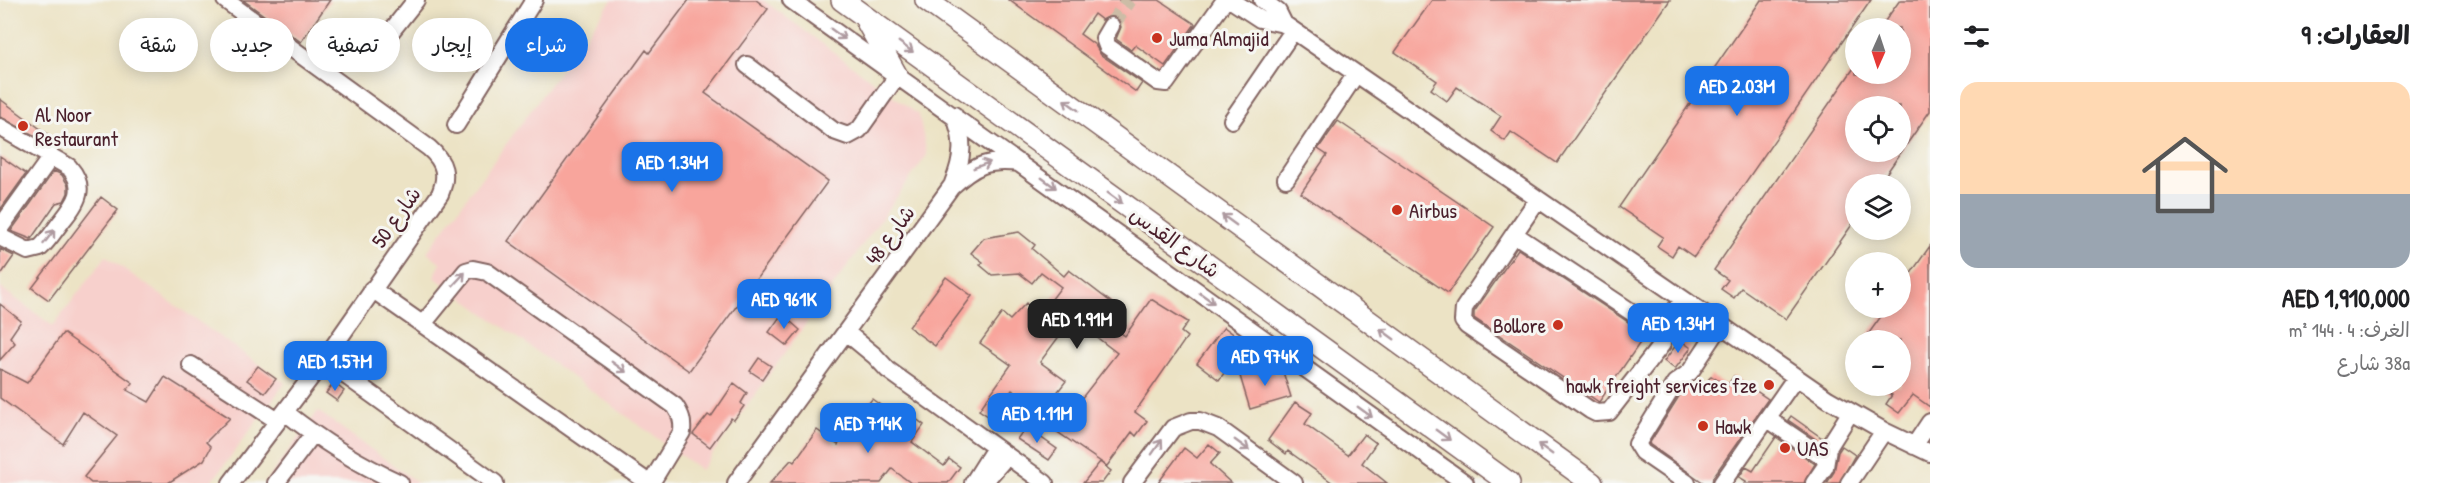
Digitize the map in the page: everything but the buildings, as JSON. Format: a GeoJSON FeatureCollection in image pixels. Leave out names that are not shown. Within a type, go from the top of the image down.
{"type":"FeatureCollection","features":[{"type":"Feature","properties":{"kind":"main road","name":"شارع القدس"},"geometry":{"type":"LineString","coordinates":[[842,0],[1509,483]]}},
{"type":"Feature","properties":{"kind":"main road"},"geometry":{"type":"LineString","coordinates":[[926,0],[1592,483]]}},
{"type":"Feature","properties":{"kind":"main road"},"geometry":{"type":"LineString","coordinates":[[864,16],[897,76]]}},
{"type":"Feature","properties":{"kind":"street","name":"شارع 50"},"geometry":{"type":"LineString","coordinates":[[225,0],[439,157],[445,169],[445,182],[440,194],[324,360],[231,483]]}},
{"type":"Feature","properties":{"kind":"street"},"geometry":{"type":"LineString","coordinates":[[400,20],[416,0]]}},
{"type":"Feature","properties":{"kind":"street"},"geometry":{"type":"LineString","coordinates":[[456,125],[534,0]]}},
{"type":"Feature","properties":{"kind":"street"},"geometry":{"type":"LineString","coordinates":[[791,0],[1465,483]]}},
{"type":"Feature","properties":{"kind":"street"},"geometry":{"type":"LineString","coordinates":[[1111,26],[1104,38],[1107,46],[1158,82],[1166,83],[1225,0]]}},
{"type":"Feature","properties":{"kind":"street"},"geometry":{"type":"LineString","coordinates":[[1232,0],[1260,19],[1288,27],[1850,413],[1930,453]]}},
{"type":"Feature","properties":{"kind":"street"},"geometry":{"type":"LineString","coordinates":[[1263,0],[1278,12],[1288,27]]}},
{"type":"Feature","properties":{"kind":"street"},"geometry":{"type":"LineString","coordinates":[[1232,120],[1288,27]]}},
{"type":"Feature","properties":{"kind":"street"},"geometry":{"type":"LineString","coordinates":[[747,65],[834,131],[848,136],[859,130],[897,76]]}},
{"type":"Feature","properties":{"kind":"street"},"geometry":{"type":"LineString","coordinates":[[1286,179],[1356,74]]}},
{"type":"Feature","properties":{"kind":"street","name":"شارع 48"},"geometry":{"type":"LineString","coordinates":[[736,483],[843,339],[951,187],[962,159],[960,129],[954,115]]}},
{"type":"Feature","properties":{"kind":"street"},"geometry":{"type":"LineString","coordinates":[[0,127],[69,167],[76,175],[79,195],[75,204],[40,248],[28,251],[0,237]]}},
{"type":"Feature","properties":{"kind":"street"},"geometry":{"type":"LineString","coordinates":[[0,228],[51,157]]}},
{"type":"Feature","properties":{"kind":"street","name":"شارع 48"},"geometry":{"type":"LineString","coordinates":[[951,187],[975,167],[988,162],[1020,163]]}},
{"type":"Feature","properties":{"kind":"street"},"geometry":{"type":"LineString","coordinates":[[1514,234],[1661,331],[1663,335],[1662,344],[1614,408],[1603,414],[1590,410],[1463,321],[1464,308],[1514,234],[1538,199]]}},
{"type":"Feature","properties":{"kind":"street"},"geometry":{"type":"LineString","coordinates":[[372,289],[650,483],[682,432],[681,413],[675,406],[487,272],[473,269],[466,271],[423,324]]}},
{"type":"Feature","properties":{"kind":"street"},"geometry":{"type":"LineString","coordinates":[[1661,331],[1683,299]]}},
{"type":"Feature","properties":{"kind":"street"},"geometry":{"type":"LineString","coordinates":[[1687,483],[1642,452],[1637,444],[1675,383],[1690,372],[1721,325]]}},
{"type":"Feature","properties":{"kind":"street"},"geometry":{"type":"LineString","coordinates":[[843,339],[870,352],[888,370],[1045,483]]}},
{"type":"Feature","properties":{"kind":"street"},"geometry":{"type":"LineString","coordinates":[[324,360],[495,483]]}},
{"type":"Feature","properties":{"kind":"street"},"geometry":{"type":"LineString","coordinates":[[191,365],[355,460],[400,483]]}},
{"type":"Feature","properties":{"kind":"street"},"geometry":{"type":"LineString","coordinates":[[1722,483],[1796,377]]}},
{"type":"Feature","properties":{"kind":"street"},"geometry":{"type":"LineString","coordinates":[[1814,483],[1825,467],[1828,448],[1850,413]]}},
{"type":"Feature","properties":{"kind":"street"},"geometry":{"type":"LineString","coordinates":[[1132,483],[1173,428],[1181,423],[1200,421],[1218,428],[1294,483]]}},
{"type":"Feature","properties":{"kind":"street"},"geometry":{"type":"LineString","coordinates":[[1914,446],[1930,422]]}},
{"type":"Feature","properties":{"kind":"street"},"geometry":{"type":"LineString","coordinates":[[1775,424],[1826,459]]}},
{"type":"Feature","properties":{"kind":"street"},"geometry":{"type":"LineString","coordinates":[[1849,483],[1884,431]]}},
{"type":"Feature","properties":{"kind":"street"},"geometry":{"type":"LineString","coordinates":[[276,483],[313,434]]}},
{"type":"Feature","properties":{"kind":"street"},"geometry":{"type":"LineString","coordinates":[[974,483],[1001,452]]}},
{"type":"Feature","properties":{"kind":"street"},"geometry":{"type":"LineString","coordinates":[[983,483],[1001,452]]}},
{"type":"Feature","properties":{"kind":"shaded area"},"geometry":{"type":"Polygon","coordinates":[[[612,0],[763,0],[919,115],[927,155],[701,470],[434,277],[441,263],[427,252],[559,72],[588,72],[588,33],[612,0]]]}},
{"type":"Feature","properties":{"kind":"shaded area"},"geometry":{"type":"Polygon","coordinates":[[[106,256],[285,383],[211,483],[0,483],[0,287],[53,326],[106,256]]]}},
{"type":"Feature","properties":{"kind":"shaded area"},"geometry":{"type":"Polygon","coordinates":[[[318,411],[418,483],[265,483],[318,411]]]}},
{"type":"Feature","properties":{"kind":"tunnel"},"geometry":{"type":"LineString","coordinates":[[1111,26],[1129,0]]}},
{"type":"Feature","properties":{"kind":"place","name":"Juma Almajid"},"geometry":{"type":"Point","coordinates":[1157,38]}},
{"type":"Feature","properties":{"kind":"place","name":"Al Noor Restaurant"},"geometry":{"type":"Point","coordinates":[23,126]}},
{"type":"Feature","properties":{"kind":"place","name":"Airbus"},"geometry":{"type":"Point","coordinates":[1397,210]}},
{"type":"Feature","properties":{"kind":"place","name":"Bollore"},"geometry":{"type":"Point","coordinates":[1558,325]}},
{"type":"Feature","properties":{"kind":"place","name":"hawk freight services fze"},"geometry":{"type":"Point","coordinates":[1769,385]}},
{"type":"Feature","properties":{"kind":"place","name":"Hawk"},"geometry":{"type":"Point","coordinates":[1703,426]}},
{"type":"Feature","properties":{"kind":"place","name":"UAS"},"geometry":{"type":"Point","coordinates":[1785,448]}}]}
